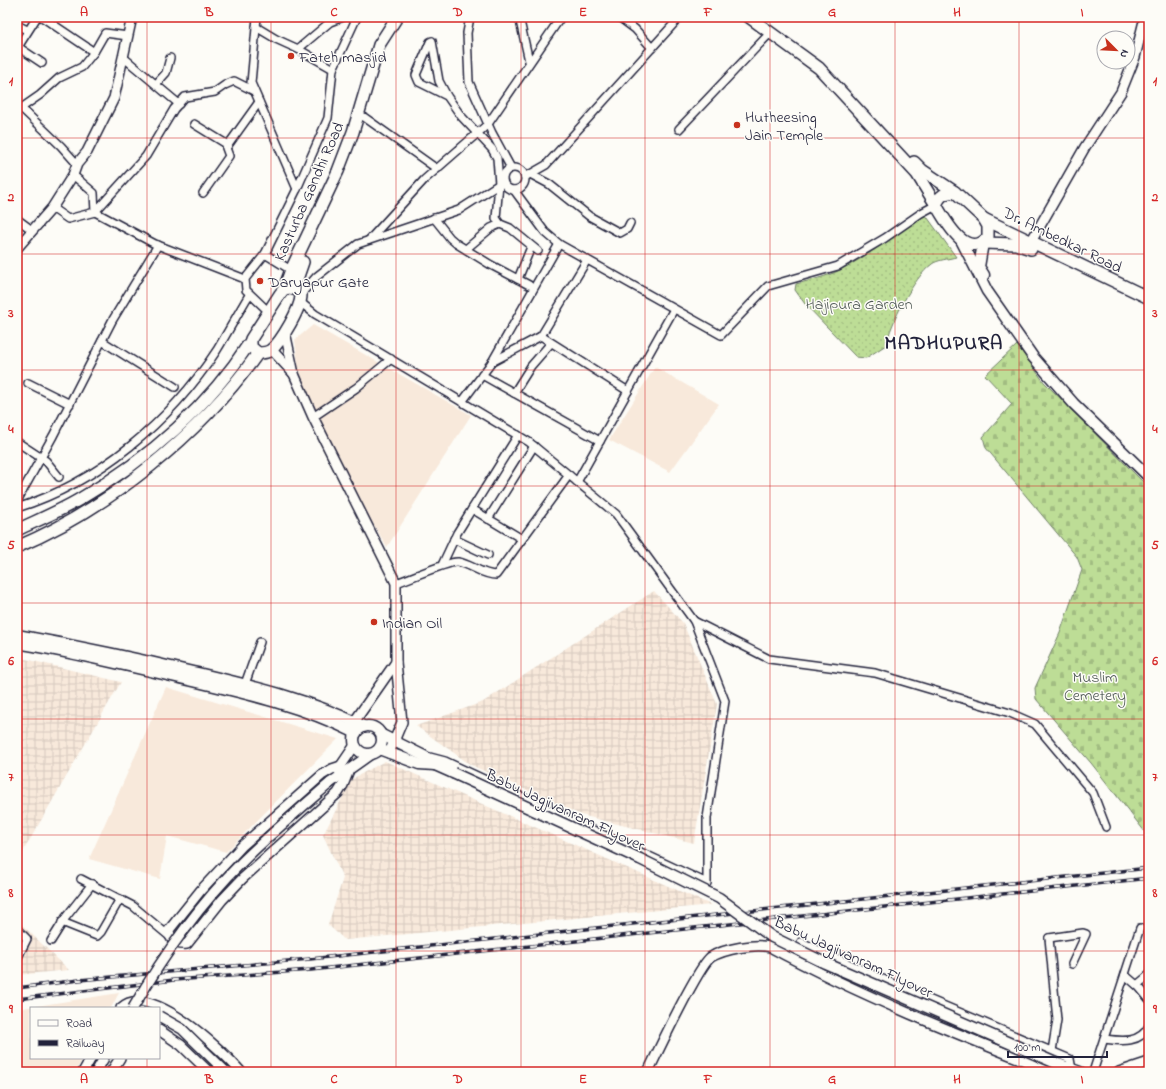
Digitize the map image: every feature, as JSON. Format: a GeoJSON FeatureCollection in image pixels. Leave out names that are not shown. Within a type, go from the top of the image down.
{"type":"FeatureCollection","features":[{"type":"Feature","properties":{"kind":"main road","name":"Kasturba Gandhi Road"},"geometry":{"type":"LineString","coordinates":[[294,293],[294,272],[338,171],[353,132],[379,45],[397,17]]}},
{"type":"Feature","properties":{"kind":"main road","name":"Kasturba Gandhi Road"},"geometry":{"type":"LineString","coordinates":[[294,272],[344,174],[364,117],[385,48],[405,17]]}},
{"type":"Feature","properties":{"kind":"main road"},"geometry":{"type":"LineString","coordinates":[[749,17],[772,32],[820,68],[918,174],[936,205],[961,240],[986,291],[1033,357],[1074,404],[1149,477]]}},
{"type":"Feature","properties":{"kind":"main road","name":"Dr. Ambedkar Road"},"geometry":{"type":"LineString","coordinates":[[760,17],[824,64],[922,170],[955,192],[984,219],[1029,244],[1149,305]]}},
{"type":"Feature","properties":{"kind":"main road"},"geometry":{"type":"LineString","coordinates":[[936,205],[939,198],[945,193],[955,192]]}},
{"type":"Feature","properties":{"kind":"main road"},"geometry":{"type":"LineString","coordinates":[[984,219],[988,226],[988,237],[982,243],[979,267],[993,291],[1037,353],[1077,401],[1149,470]]}},
{"type":"Feature","properties":{"kind":"main road","name":"Dr. Ambedkar Road"},"geometry":{"type":"LineString","coordinates":[[961,240],[976,245],[982,243],[1029,244],[1149,298]]}},
{"type":"Feature","properties":{"kind":"main road"},"geometry":{"type":"LineString","coordinates":[[17,530],[79,500],[111,480],[149,452],[175,430],[209,395],[234,366],[268,311],[294,293]]}},
{"type":"Feature","properties":{"kind":"main road"},"geometry":{"type":"LineString","coordinates":[[250,342],[252,349],[258,353],[266,353],[271,349],[285,332],[294,293]]}},
{"type":"Feature","properties":{"kind":"main road"},"geometry":{"type":"LineString","coordinates":[[17,547],[76,519],[158,460],[195,425],[243,374],[258,353]]}},
{"type":"Feature","properties":{"kind":"main road"},"geometry":{"type":"LineString","coordinates":[[17,635],[134,658],[245,684],[296,698],[355,727]]}},
{"type":"Feature","properties":{"kind":"main road"},"geometry":{"type":"LineString","coordinates":[[17,643],[91,657],[268,700],[355,727],[368,725],[377,728],[382,736],[382,745],[375,752]]}},
{"type":"Feature","properties":{"kind":"main road"},"geometry":{"type":"LineString","coordinates":[[355,727],[355,745],[361,752],[389,753],[419,764],[434,765]]}},
{"type":"Feature","properties":{"kind":"main road"},"geometry":{"type":"LineString","coordinates":[[382,736],[424,756],[434,765]]}},
{"type":"Feature","properties":{"kind":"main road","name":"Babu Jagjivanram Flyover"},"geometry":{"type":"LineString","coordinates":[[434,765],[640,859],[719,898],[772,937],[825,963],[1055,1068],[1074,1071]]}},
{"type":"Feature","properties":{"kind":"street"},"geometry":{"type":"LineString","coordinates":[[37,17],[27,30],[18,47],[42,63]]}},
{"type":"Feature","properties":{"kind":"street"},"geometry":{"type":"LineString","coordinates":[[42,17],[94,52]]}},
{"type":"Feature","properties":{"kind":"street"},"geometry":{"type":"LineString","coordinates":[[17,248],[52,208],[73,175],[77,164],[87,152],[114,98],[132,17]]}},
{"type":"Feature","properties":{"kind":"street"},"geometry":{"type":"LineString","coordinates":[[257,17],[251,83],[297,189]]}},
{"type":"Feature","properties":{"kind":"street"},"geometry":{"type":"LineString","coordinates":[[298,49],[330,22],[343,17]]}},
{"type":"Feature","properties":{"kind":"street"},"geometry":{"type":"LineString","coordinates":[[268,311],[249,295],[244,285],[245,279],[265,254],[297,189],[328,118],[333,69],[357,17]]}},
{"type":"Feature","properties":{"kind":"street"},"geometry":{"type":"LineString","coordinates":[[470,17],[467,33],[469,82],[488,124],[511,168]]}},
{"type":"Feature","properties":{"kind":"street"},"geometry":{"type":"LineString","coordinates":[[521,17],[520,21],[529,61]]}},
{"type":"Feature","properties":{"kind":"street"},"geometry":{"type":"LineString","coordinates":[[370,240],[424,180],[488,124],[529,61],[561,17]]}},
{"type":"Feature","properties":{"kind":"street"},"geometry":{"type":"LineString","coordinates":[[619,17],[635,29],[652,48]]}},
{"type":"Feature","properties":{"kind":"street"},"geometry":{"type":"LineString","coordinates":[[514,190],[524,185],[529,176],[546,165],[680,17]]}},
{"type":"Feature","properties":{"kind":"street"},"geometry":{"type":"LineString","coordinates":[[1029,244],[1084,148],[1121,92],[1135,57],[1145,17]]}},
{"type":"Feature","properties":{"kind":"street"},"geometry":{"type":"LineString","coordinates":[[17,25],[27,30]]}},
{"type":"Feature","properties":{"kind":"street"},"geometry":{"type":"LineString","coordinates":[[256,27],[333,69]]}},
{"type":"Feature","properties":{"kind":"street"},"geometry":{"type":"LineString","coordinates":[[679,129],[772,32]]}},
{"type":"Feature","properties":{"kind":"street"},"geometry":{"type":"LineString","coordinates":[[77,164],[61,146],[18,108],[40,95],[59,78],[82,67],[94,52],[105,33],[128,36]]}},
{"type":"Feature","properties":{"kind":"street"},"geometry":{"type":"LineString","coordinates":[[447,96],[417,79],[416,75],[430,42],[432,41],[439,81],[447,96],[477,134],[492,149],[497,158],[501,183],[507,188],[514,190],[545,232],[559,244],[721,335],[768,286],[838,266],[936,205]]}},
{"type":"Feature","properties":{"kind":"street"},"geometry":{"type":"LineString","coordinates":[[123,57],[179,104]]}},
{"type":"Feature","properties":{"kind":"street"},"geometry":{"type":"LineString","coordinates":[[156,84],[166,73],[170,58]]}},
{"type":"Feature","properties":{"kind":"street"},"geometry":{"type":"LineString","coordinates":[[52,208],[68,219],[95,212],[146,156],[185,97],[215,92],[234,81],[254,91]]}},
{"type":"Feature","properties":{"kind":"street"},"geometry":{"type":"LineString","coordinates":[[203,193],[229,156],[226,148],[259,102]]}},
{"type":"Feature","properties":{"kind":"street"},"geometry":{"type":"LineString","coordinates":[[364,117],[437,168]]}},
{"type":"Feature","properties":{"kind":"street"},"geometry":{"type":"LineString","coordinates":[[194,124],[228,145]]}},
{"type":"Feature","properties":{"kind":"street"},"geometry":{"type":"LineString","coordinates":[[538,252],[510,228],[500,224],[496,218],[501,183],[505,172],[511,168],[522,170],[529,176],[549,184],[588,216],[620,233],[627,229],[630,223]]}},
{"type":"Feature","properties":{"kind":"street"},"geometry":{"type":"LineString","coordinates":[[73,175],[94,193],[95,212]]}},
{"type":"Feature","properties":{"kind":"street"},"geometry":{"type":"LineString","coordinates":[[424,756],[445,761],[707,883],[707,818],[725,701],[694,621],[616,514],[534,446],[315,314],[294,293],[358,244],[459,210],[501,183]]}},
{"type":"Feature","properties":{"kind":"street"},"geometry":{"type":"LineString","coordinates":[[95,212],[158,245],[245,279]]}},
{"type":"Feature","properties":{"kind":"street"},"geometry":{"type":"LineString","coordinates":[[434,218],[450,238],[466,249],[529,285]]}},
{"type":"Feature","properties":{"kind":"street"},"geometry":{"type":"LineString","coordinates":[[17,219],[32,230]]}},
{"type":"Feature","properties":{"kind":"street"},"geometry":{"type":"LineString","coordinates":[[466,249],[491,228],[500,224]]}},
{"type":"Feature","properties":{"kind":"street"},"geometry":{"type":"LineString","coordinates":[[462,402],[492,362],[559,244]]}},
{"type":"Feature","properties":{"kind":"street"},"geometry":{"type":"LineString","coordinates":[[17,500],[70,404],[102,341],[158,245]]}},
{"type":"Feature","properties":{"kind":"street"},"geometry":{"type":"LineString","coordinates":[[518,279],[531,247]]}},
{"type":"Feature","properties":{"kind":"street"},"geometry":{"type":"LineString","coordinates":[[265,254],[294,272]]}},
{"type":"Feature","properties":{"kind":"street"},"geometry":{"type":"LineString","coordinates":[[492,362],[541,336],[587,260]]}},
{"type":"Feature","properties":{"kind":"street"},"geometry":{"type":"LineString","coordinates":[[17,508],[39,501],[69,487],[136,442],[188,387],[216,351],[249,295]]}},
{"type":"Feature","properties":{"kind":"street"},"geometry":{"type":"LineString","coordinates":[[577,482],[674,309]]}},
{"type":"Feature","properties":{"kind":"street"},"geometry":{"type":"LineString","coordinates":[[285,332],[294,374],[313,417],[396,583],[396,662],[402,722],[395,742],[389,753]]}},
{"type":"Feature","properties":{"kind":"street"},"geometry":{"type":"LineString","coordinates":[[541,336],[628,391]]}},
{"type":"Feature","properties":{"kind":"street"},"geometry":{"type":"LineString","coordinates":[[102,341],[175,387]]}},
{"type":"Feature","properties":{"kind":"street"},"geometry":{"type":"LineString","coordinates":[[514,393],[531,366],[551,342]]}},
{"type":"Feature","properties":{"kind":"street"},"geometry":{"type":"LineString","coordinates":[[271,349],[294,374]]}},
{"type":"Feature","properties":{"kind":"street"},"geometry":{"type":"LineString","coordinates":[[313,417],[356,388],[391,359]]}},
{"type":"Feature","properties":{"kind":"street"},"geometry":{"type":"LineString","coordinates":[[482,375],[600,441]]}},
{"type":"Feature","properties":{"kind":"street"},"geometry":{"type":"LineString","coordinates":[[28,383],[70,404]]}},
{"type":"Feature","properties":{"kind":"street"},"geometry":{"type":"LineString","coordinates":[[442,565],[454,539],[518,435]]}},
{"type":"Feature","properties":{"kind":"street"},"geometry":{"type":"LineString","coordinates":[[17,442],[41,458],[60,478]]}},
{"type":"Feature","properties":{"kind":"street"},"geometry":{"type":"LineString","coordinates":[[488,519],[534,446]]}},
{"type":"Feature","properties":{"kind":"street"},"geometry":{"type":"LineString","coordinates":[[396,583],[442,565],[458,562],[489,575],[496,575],[569,475]]}},
{"type":"Feature","properties":{"kind":"street"},"geometry":{"type":"LineString","coordinates":[[472,509],[522,539]]}},
{"type":"Feature","properties":{"kind":"street"},"geometry":{"type":"LineString","coordinates":[[454,539],[488,555]]}},
{"type":"Feature","properties":{"kind":"street"},"geometry":{"type":"LineString","coordinates":[[694,621],[769,659],[875,673],[1010,713],[1035,724],[1093,793],[1106,827]]}},
{"type":"Feature","properties":{"kind":"street"},"geometry":{"type":"LineString","coordinates":[[245,684],[260,642]]}},
{"type":"Feature","properties":{"kind":"street"},"geometry":{"type":"LineString","coordinates":[[355,727],[396,662]]}},
{"type":"Feature","properties":{"kind":"street"},"geometry":{"type":"LineString","coordinates":[[81,879],[133,906],[177,943],[187,944],[222,900],[242,879],[338,793],[343,785],[345,768],[355,745]]}},
{"type":"Feature","properties":{"kind":"street"},"geometry":{"type":"LineString","coordinates":[[137,1007],[155,970],[211,896],[241,862],[345,768],[375,752]]}},
{"type":"Feature","properties":{"kind":"street"},"geometry":{"type":"LineString","coordinates":[[169,936],[169,930],[201,890],[242,846],[322,775],[332,769],[345,768]]}},
{"type":"Feature","properties":{"kind":"street"},"geometry":{"type":"LineString","coordinates":[[51,940],[62,922],[92,884]]}},
{"type":"Feature","properties":{"kind":"street"},"geometry":{"type":"LineString","coordinates":[[62,922],[97,936],[101,932],[120,899]]}},
{"type":"Feature","properties":{"kind":"street"},"geometry":{"type":"LineString","coordinates":[[1093,1072],[1140,928]]}},
{"type":"Feature","properties":{"kind":"street"},"geometry":{"type":"LineString","coordinates":[[17,929],[27,939],[18,957]]}},
{"type":"Feature","properties":{"kind":"street"},"geometry":{"type":"LineString","coordinates":[[1052,1051],[1057,1020],[1049,938],[1083,933],[1086,934],[1072,964]]}},
{"type":"Feature","properties":{"kind":"street"},"geometry":{"type":"LineString","coordinates":[[801,942],[907,990],[1070,1059],[1074,1071]]}},
{"type":"Feature","properties":{"kind":"street"},"geometry":{"type":"LineString","coordinates":[[648,1072],[698,974],[710,958],[731,950],[761,944],[845,984],[983,1046],[1055,1068]]}},
{"type":"Feature","properties":{"kind":"street"},"geometry":{"type":"LineString","coordinates":[[1125,975],[1137,985],[1149,999]]}},
{"type":"Feature","properties":{"kind":"street"},"geometry":{"type":"LineString","coordinates":[[1137,985],[1149,975]]}},
{"type":"Feature","properties":{"kind":"street"},"geometry":{"type":"LineString","coordinates":[[122,1007],[125,1004],[141,1002],[157,1007]]}},
{"type":"Feature","properties":{"kind":"street"},"geometry":{"type":"LineString","coordinates":[[160,1008],[169,1011],[186,1021],[241,1072]]}},
{"type":"Feature","properties":{"kind":"street"},"geometry":{"type":"LineString","coordinates":[[160,1027],[169,1011]]}},
{"type":"Feature","properties":{"kind":"street"},"geometry":{"type":"LineString","coordinates":[[160,1017],[182,1029],[226,1072]]}},
{"type":"Feature","properties":{"kind":"street"},"geometry":{"type":"LineString","coordinates":[[1104,1039],[1123,1042],[1135,1039],[1146,1031],[1149,1026]]}},
{"type":"Feature","properties":{"kind":"street"},"geometry":{"type":"LineString","coordinates":[[160,1030],[181,1045],[209,1072]]}},
{"type":"Feature","properties":{"kind":"street"},"geometry":{"type":"LineString","coordinates":[[83,1072],[90,1059]]}},
{"type":"Feature","properties":{"kind":"street"},"geometry":{"type":"LineString","coordinates":[[96,1072],[103,1059]]}},
{"type":"Feature","properties":{"kind":"street"},"geometry":{"type":"LineString","coordinates":[[111,1072],[119,1059]]}},
{"type":"Feature","properties":{"kind":"street"},"geometry":{"type":"LineString","coordinates":[[1119,1072],[1149,1062]]}},
{"type":"Feature","properties":{"kind":"shaded area"},"geometry":{"type":"Polygon","coordinates":[[[313,325],[471,415],[387,547],[358,499],[300,381],[295,340],[313,325]]]}},
{"type":"Feature","properties":{"kind":"shaded area"},"geometry":{"type":"Polygon","coordinates":[[[655,367],[719,404],[670,472],[609,440],[655,367]]]}},
{"type":"Feature","properties":{"kind":"shaded area"},"geometry":{"type":"Polygon","coordinates":[[[654,591],[683,623],[717,704],[694,843],[581,815],[471,765],[416,726],[483,702],[654,591]]]}},
{"type":"Feature","properties":{"kind":"shaded area"},"geometry":{"type":"Polygon","coordinates":[[[17,657],[121,682],[17,862],[17,657]]]}},
{"type":"Feature","properties":{"kind":"shaded area"},"geometry":{"type":"Polygon","coordinates":[[[166,687],[338,739],[226,852],[167,836],[160,879],[89,859],[166,687]]]}},
{"type":"Feature","properties":{"kind":"shaded area"},"geometry":{"type":"Polygon","coordinates":[[[385,761],[711,905],[345,940],[328,925],[343,878],[323,835],[352,779],[385,761]]]}},
{"type":"Feature","properties":{"kind":"shaded area"},"geometry":{"type":"Polygon","coordinates":[[[17,920],[69,970],[17,975],[17,920]]]}},
{"type":"Feature","properties":{"kind":"shaded area"},"geometry":{"type":"Polygon","coordinates":[[[119,993],[112,1007],[30,1007],[30,1059],[82,1059],[75,1072],[17,1072],[17,1009],[119,993]]]}},
{"type":"Feature","properties":{"kind":"green space","name":"Hajipura Garden"},"geometry":{"type":"Polygon","coordinates":[[[925,214],[956,257],[932,264],[918,279],[910,290],[898,313],[886,345],[866,358],[856,357],[805,304],[795,290],[796,284],[829,275],[840,270],[884,244],[925,214]]]}},
{"type":"Feature","properties":{"kind":"green space","name":"Muslim Cemetery"},"geometry":{"type":"Polygon","coordinates":[[[1017,345],[1044,382],[1149,488],[1149,837],[1091,763],[1036,699],[1035,688],[1060,633],[1082,570],[1077,557],[986,448],[983,437],[1012,404],[985,375],[1017,345]]]}},
{"type":"Feature","properties":{"kind":"railway"},"geometry":{"type":"LineString","coordinates":[[17,988],[79,980],[310,959],[1149,868]]}},
{"type":"Feature","properties":{"kind":"railway"},"geometry":{"type":"LineString","coordinates":[[17,999],[174,980],[311,970],[1149,878]]}},
{"type":"Feature","properties":{"kind":"place","name":"Fateh masjid"},"geometry":{"type":"Point","coordinates":[291,56]}},
{"type":"Feature","properties":{"kind":"place","name":"Hutheesing Jain Temple"},"geometry":{"type":"Point","coordinates":[737,125]}},
{"type":"Feature","properties":{"kind":"place","name":"Daryapur Gate"},"geometry":{"type":"Point","coordinates":[260,281]}},
{"type":"Feature","properties":{"kind":"place","name":"Indian Oil"},"geometry":{"type":"Point","coordinates":[374,622]}},
{"type":"Feature","properties":{"kind":"district","name":"MADHUPURA"},"geometry":{"type":"Point","coordinates":[944,342]}}]}
